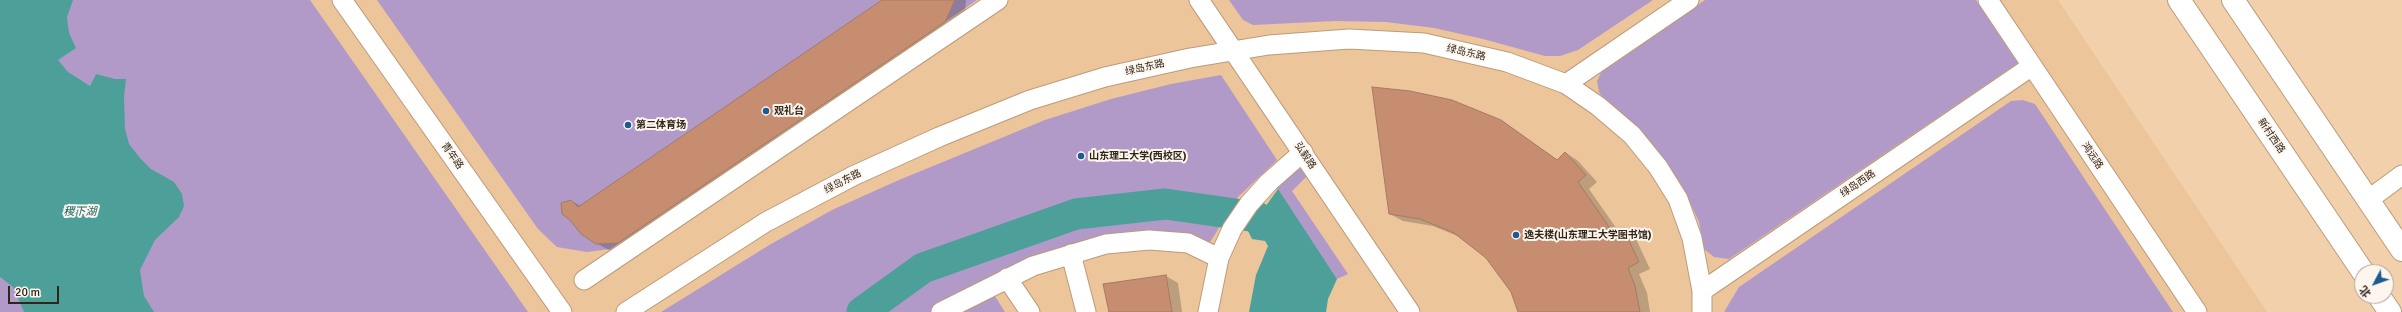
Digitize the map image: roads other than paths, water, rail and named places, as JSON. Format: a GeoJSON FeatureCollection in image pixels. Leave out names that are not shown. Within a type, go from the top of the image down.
{"type":"FeatureCollection","features":[{"type":"Feature","properties":{"kind":"main road","name":"新村西路"},"geometry":{"type":"LineString","coordinates":[[2179,0],[2358,264]]}},
{"type":"Feature","properties":{"kind":"main road"},"geometry":{"type":"LineString","coordinates":[[2233,0],[2402,250]]}},
{"type":"Feature","properties":{"kind":"street","name":"青年路"},"geometry":{"type":"LineString","coordinates":[[342,0],[562,312]]}},
{"type":"Feature","properties":{"kind":"street","name":"弘毅路"},"geometry":{"type":"LineString","coordinates":[[1199,0],[1410,312]]}},
{"type":"Feature","properties":{"kind":"street"},"geometry":{"type":"LineString","coordinates":[[1566,84],[1689,0]]}},
{"type":"Feature","properties":{"kind":"street","name":"鸿远路"},"geometry":{"type":"LineString","coordinates":[[1988,0],[2197,312]]}},
{"type":"Feature","properties":{"kind":"street"},"geometry":{"type":"LineString","coordinates":[[584,280],[989,2]]}},
{"type":"Feature","properties":{"kind":"street","name":"绿岛东路"},"geometry":{"type":"LineString","coordinates":[[626,312],[766,222],[853,176],[939,137],[1030,100],[1105,77],[1190,58],[1269,45],[1349,39],[1424,43],[1507,62],[1566,84],[1598,106],[1632,135],[1658,168],[1678,199],[1692,238],[1702,291]]}},
{"type":"Feature","properties":{"kind":"street","name":"绿岛西路"},"geometry":{"type":"LineString","coordinates":[[1702,291],[2032,66]]}},
{"type":"Feature","properties":{"kind":"street"},"geometry":{"type":"LineString","coordinates":[[1208,312],[1219,258],[1232,229],[1249,204],[1269,182],[1302,152]]}},
{"type":"Feature","properties":{"kind":"street"},"geometry":{"type":"LineString","coordinates":[[2368,200],[2402,175]]}},
{"type":"Feature","properties":{"kind":"street"},"geometry":{"type":"LineString","coordinates":[[941,312],[1033,266],[1106,244],[1149,240],[1188,243],[1219,258]]}},
{"type":"Feature","properties":{"kind":"street"},"geometry":{"type":"LineString","coordinates":[[1071,254],[1086,312]]}},
{"type":"Feature","properties":{"kind":"street"},"geometry":{"type":"LineString","coordinates":[[1007,278],[1030,312]]}},
{"type":"Feature","properties":{"kind":"street"},"geometry":{"type":"LineString","coordinates":[[1702,291],[1702,312]]}},
{"type":"Feature","properties":{"kind":"water","name":"稷下湖"},"geometry":{"type":"Polygon","coordinates":[[[0,0],[73,0],[67,17],[69,33],[76,48],[58,60],[68,72],[90,86],[96,74],[115,79],[126,79],[124,97],[125,129],[129,144],[151,169],[174,182],[182,194],[184,206],[179,217],[155,240],[140,270],[144,296],[154,312],[24,312],[13,287],[0,277],[0,0]]]}},
{"type":"Feature","properties":{"kind":"water"},"geometry":{"type":"Polygon","coordinates":[[[1278,189],[1337,279],[1328,299],[1326,312],[1249,312],[1256,275],[1268,246],[1265,241],[1252,239],[1248,231],[1278,189]]]}},
{"type":"Feature","properties":{"kind":"waterway"},"geometry":{"type":"LineString","coordinates":[[862,312],[923,268],[1076,214],[1165,204],[1257,217]]}},
{"type":"Feature","properties":{"kind":"place","name":"观礼台"},"geometry":{"type":"Point","coordinates":[766,111]}},
{"type":"Feature","properties":{"kind":"place","name":"第二体育场"},"geometry":{"type":"Point","coordinates":[628,125]}},
{"type":"Feature","properties":{"kind":"place","name":"山东理工大学(西校区)"},"geometry":{"type":"Point","coordinates":[1081,156]}},
{"type":"Feature","properties":{"kind":"place","name":"逸夫楼(山东理工大学图书馆)"},"geometry":{"type":"Point","coordinates":[1516,235]}}]}
